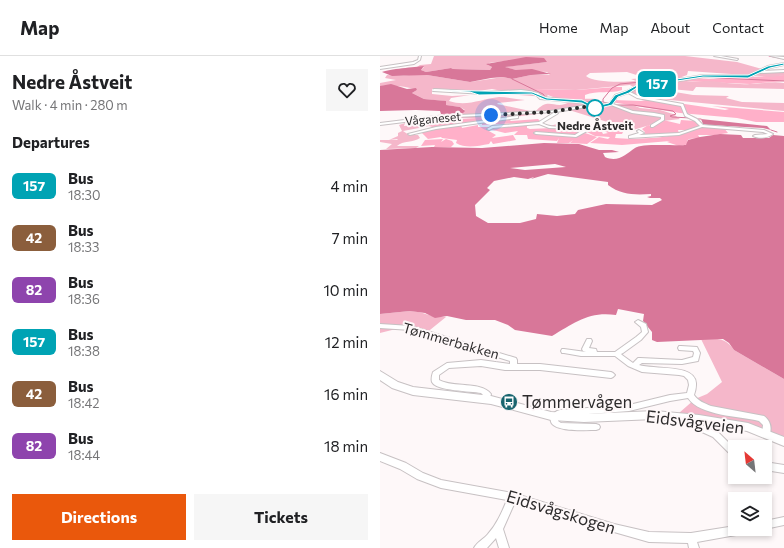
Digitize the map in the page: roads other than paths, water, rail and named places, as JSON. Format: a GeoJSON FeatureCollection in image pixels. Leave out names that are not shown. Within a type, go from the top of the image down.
{"type":"FeatureCollection","features":[{"type":"Feature","properties":{"kind":"main road"},"geometry":{"type":"LineString","coordinates":[[773,56],[784,58]]}},
{"type":"Feature","properties":{"kind":"main road","name":"Eidsvågveien"},"geometry":{"type":"LineString","coordinates":[[380,375],[394,385],[413,391],[486,399],[555,417],[655,416],[690,418],[735,424],[784,442]]}},
{"type":"Feature","properties":{"kind":"street"},"geometry":{"type":"LineString","coordinates":[[380,68],[418,61],[420,56]]}},
{"type":"Feature","properties":{"kind":"street"},"geometry":{"type":"LineString","coordinates":[[715,56],[737,59]]}},
{"type":"Feature","properties":{"kind":"street"},"geometry":{"type":"LineString","coordinates":[[773,67],[784,65]]}},
{"type":"Feature","properties":{"kind":"street"},"geometry":{"type":"LineString","coordinates":[[611,105],[616,96],[628,92],[637,86],[696,77],[748,76],[769,67],[784,65]]}},
{"type":"Feature","properties":{"kind":"street"},"geometry":{"type":"LineString","coordinates":[[760,72],[784,72]]}},
{"type":"Feature","properties":{"kind":"street"},"geometry":{"type":"LineString","coordinates":[[434,90],[470,91],[479,93],[524,92],[537,94],[542,98]]}},
{"type":"Feature","properties":{"kind":"street"},"geometry":{"type":"LineString","coordinates":[[628,92],[637,97],[682,105],[687,116],[696,120],[702,126]]}},
{"type":"Feature","properties":{"kind":"street"},"geometry":{"type":"LineString","coordinates":[[536,98],[582,102],[590,106],[592,109],[599,106],[611,105],[632,112],[662,116],[663,119],[652,126]]}},
{"type":"Feature","properties":{"kind":"street","name":"Våganeset"},"geometry":{"type":"LineString","coordinates":[[380,124],[437,117],[559,111],[590,106]]}},
{"type":"Feature","properties":{"kind":"street","name":"Våganeset"},"geometry":{"type":"LineString","coordinates":[[540,124],[559,111]]}},
{"type":"Feature","properties":{"kind":"street"},"geometry":{"type":"LineString","coordinates":[[410,134],[436,128],[546,112]]}},
{"type":"Feature","properties":{"kind":"street"},"geometry":{"type":"LineString","coordinates":[[489,129],[492,127],[540,124],[545,127],[572,127],[586,129],[582,134],[576,136],[536,134]]}},
{"type":"Feature","properties":{"kind":"street"},"geometry":{"type":"LineString","coordinates":[[639,132],[642,133],[630,137],[681,133],[702,126],[767,131],[771,134],[767,136],[755,136]]}},
{"type":"Feature","properties":{"kind":"street"},"geometry":{"type":"LineString","coordinates":[[564,351],[581,354],[617,354],[624,346],[637,340],[644,333],[644,326],[638,322]]}},
{"type":"Feature","properties":{"kind":"street","name":"Tømmerbakken"},"geometry":{"type":"LineString","coordinates":[[380,326],[410,328],[498,354],[514,360],[513,368]]}},
{"type":"Feature","properties":{"kind":"street"},"geometry":{"type":"LineString","coordinates":[[589,341],[585,346],[587,350],[617,354],[624,361],[634,366],[646,370],[673,371],[686,374],[693,382],[694,386],[690,396]]}},
{"type":"Feature","properties":{"kind":"street"},"geometry":{"type":"LineString","coordinates":[[634,366],[640,360],[682,362],[696,359],[698,353],[695,349],[681,348]]}},
{"type":"Feature","properties":{"kind":"street","name":"Tømmerbakken"},"geometry":{"type":"LineString","coordinates":[[486,399],[486,393],[482,390],[452,388],[440,385],[435,381],[435,374],[447,366],[476,363],[513,368],[540,367],[611,376]]}},
{"type":"Feature","properties":{"kind":"street"},"geometry":{"type":"LineString","coordinates":[[555,417],[560,413],[629,408],[679,396],[690,396]]}},
{"type":"Feature","properties":{"kind":"street"},"geometry":{"type":"LineString","coordinates":[[690,396],[693,401],[701,406],[761,418],[765,421],[768,427],[766,435]]}},
{"type":"Feature","properties":{"kind":"street","name":"Eidsvågveien"},"geometry":{"type":"LineString","coordinates":[[555,417],[555,423],[560,426],[596,427]]}},
{"type":"Feature","properties":{"kind":"street"},"geometry":{"type":"LineString","coordinates":[[690,418],[694,426],[716,435],[728,447]]}},
{"type":"Feature","properties":{"kind":"street","name":"Eidsvågskogen"},"geometry":{"type":"LineString","coordinates":[[380,457],[441,484],[513,497],[637,534],[691,538],[728,532]]}},
{"type":"Feature","properties":{"kind":"street"},"geometry":{"type":"LineString","coordinates":[[772,467],[784,469]]}},
{"type":"Feature","properties":{"kind":"street"},"geometry":{"type":"LineString","coordinates":[[479,548],[486,544],[498,529],[513,497]]}},
{"type":"Feature","properties":{"kind":"street"},"geometry":{"type":"LineString","coordinates":[[772,524],[784,522]]}},
{"type":"Feature","properties":{"kind":"street"},"geometry":{"type":"LineString","coordinates":[[498,529],[504,548]]}},
{"type":"Feature","properties":{"kind":"street"},"geometry":{"type":"LineString","coordinates":[[691,538],[694,548]]}},
{"type":"Feature","properties":{"kind":"waterway"},"geometry":{"type":"LineString","coordinates":[[769,56],[784,59]]}},
{"type":"Feature","properties":{"kind":"waterway"},"geometry":{"type":"LineString","coordinates":[[607,103],[603,102],[603,99],[612,88],[620,84],[694,77]]}},
{"type":"Feature","properties":{"kind":"waterway"},"geometry":{"type":"LineString","coordinates":[[698,77],[784,81]]}},
{"type":"Feature","properties":{"kind":"waterway"},"geometry":{"type":"LineString","coordinates":[[512,79],[543,94],[546,98]]}},
{"type":"Feature","properties":{"kind":"waterway"},"geometry":{"type":"LineString","coordinates":[[582,102],[602,102]]}},
{"type":"Feature","properties":{"kind":"waterway"},"geometry":{"type":"LineString","coordinates":[[615,105],[633,105],[673,111],[676,114],[670,116],[672,117],[691,118]]}},
{"type":"Feature","properties":{"kind":"waterway"},"geometry":{"type":"LineString","coordinates":[[771,130],[777,132]]}},
{"type":"Feature","properties":{"kind":"place","name":"Nedre Åstveit"},"geometry":{"type":"Point","coordinates":[595,108]}},
{"type":"Feature","properties":{"kind":"place","name":"Tømmervågen"},"geometry":{"type":"Point","coordinates":[509,402]}}]}
